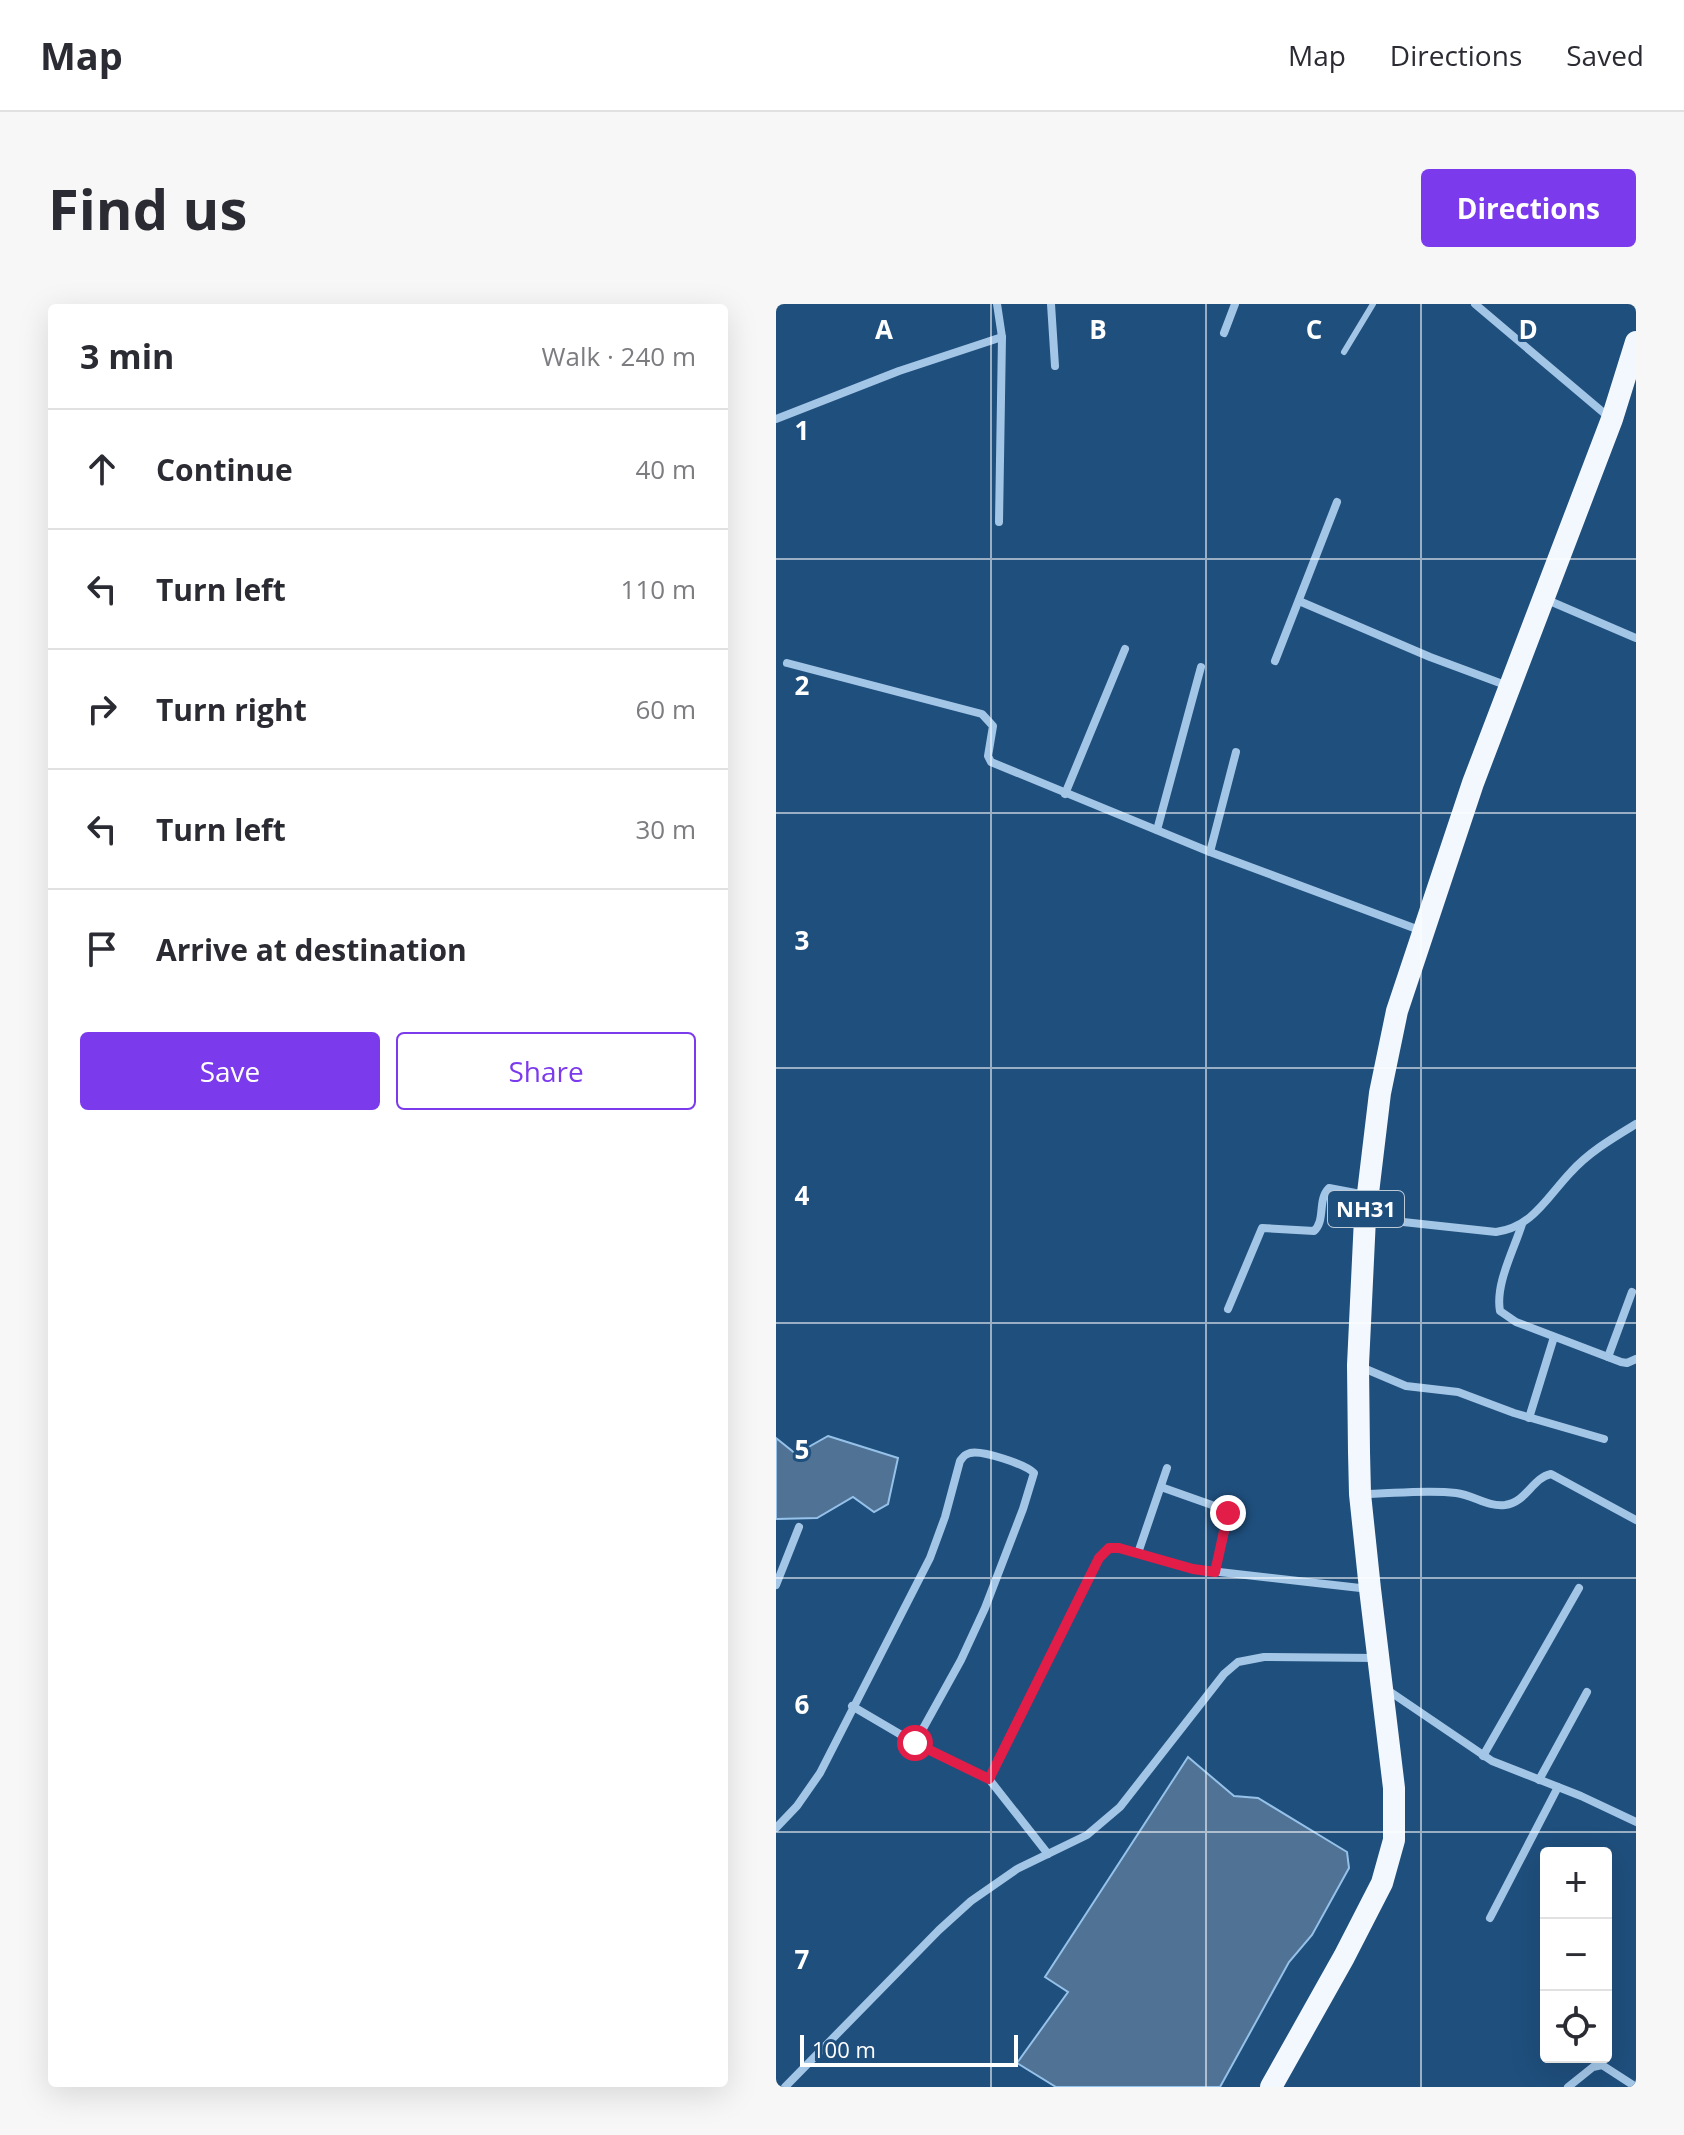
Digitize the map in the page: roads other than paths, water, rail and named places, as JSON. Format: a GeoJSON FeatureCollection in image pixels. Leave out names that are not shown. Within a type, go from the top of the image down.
{"type":"FeatureCollection","features":[{"type":"Feature","properties":{"kind":"highway","name":"NH31"},"geometry":{"type":"LineString","coordinates":[[1271,2087],[1382,1883],[1390,1858],[1395,1819],[1360,1494],[1358,1365],[1367,1195],[1380,1093],[1397,1011],[1508,686],[1612,419],[1636,342]]}},
{"type":"Feature","properties":{"kind":"street"},"geometry":{"type":"LineString","coordinates":[[997,304],[1002,337],[999,522]]}},
{"type":"Feature","properties":{"kind":"street"},"geometry":{"type":"LineString","coordinates":[[1051,304],[1055,366]]}},
{"type":"Feature","properties":{"kind":"street"},"geometry":{"type":"LineString","coordinates":[[1224,333],[1235,304]]}},
{"type":"Feature","properties":{"kind":"street"},"geometry":{"type":"LineString","coordinates":[[1475,304],[1612,419]]}},
{"type":"Feature","properties":{"kind":"street"},"geometry":{"type":"LineString","coordinates":[[776,419],[899,371],[1002,337]]}},
{"type":"Feature","properties":{"kind":"street"},"geometry":{"type":"LineString","coordinates":[[1275,661],[1337,502]]}},
{"type":"Feature","properties":{"kind":"street"},"geometry":{"type":"LineString","coordinates":[[1542,598],[1636,638]]}},
{"type":"Feature","properties":{"kind":"street"},"geometry":{"type":"LineString","coordinates":[[1299,601],[1430,657],[1508,686]]}},
{"type":"Feature","properties":{"kind":"street"},"geometry":{"type":"LineString","coordinates":[[1065,794],[1125,649]]}},
{"type":"Feature","properties":{"kind":"street"},"geometry":{"type":"LineString","coordinates":[[787,663],[982,714],[993,726],[988,756],[991,762],[1210,852],[1422,931]]}},
{"type":"Feature","properties":{"kind":"street"},"geometry":{"type":"LineString","coordinates":[[1157,830],[1201,667]]}},
{"type":"Feature","properties":{"kind":"street"},"geometry":{"type":"LineString","coordinates":[[1210,852],[1236,752]]}},
{"type":"Feature","properties":{"kind":"street"},"geometry":{"type":"LineString","coordinates":[[1365,1218],[1508,1231],[1522,1224],[1544,1205],[1571,1171],[1611,1139],[1636,1124]]}},
{"type":"Feature","properties":{"kind":"street"},"geometry":{"type":"LineString","coordinates":[[1228,1309],[1262,1228],[1314,1231],[1321,1223],[1323,1195],[1329,1188],[1367,1195]]}},
{"type":"Feature","properties":{"kind":"street"},"geometry":{"type":"LineString","coordinates":[[1522,1224],[1501,1289],[1500,1311],[1516,1322],[1608,1357],[1627,1363],[1636,1359]]}},
{"type":"Feature","properties":{"kind":"street"},"geometry":{"type":"LineString","coordinates":[[1608,1357],[1632,1292]]}},
{"type":"Feature","properties":{"kind":"street"},"geometry":{"type":"LineString","coordinates":[[1529,1418],[1554,1337]]}},
{"type":"Feature","properties":{"kind":"street"},"geometry":{"type":"LineString","coordinates":[[1358,1365],[1406,1386],[1458,1392],[1529,1418],[1604,1439]]}},
{"type":"Feature","properties":{"kind":"street"},"geometry":{"type":"LineString","coordinates":[[776,1828],[810,1789],[930,1558],[960,1461],[974,1452],[1029,1468],[1034,1473],[1032,1481],[985,1608],[961,1660],[915,1743]]}},
{"type":"Feature","properties":{"kind":"street"},"geometry":{"type":"LineString","coordinates":[[1138,1553],[1167,1468]]}},
{"type":"Feature","properties":{"kind":"street"},"geometry":{"type":"LineString","coordinates":[[1360,1494],[1456,1493],[1487,1504],[1507,1505],[1517,1502],[1544,1476],[1551,1474],[1636,1520]]}},
{"type":"Feature","properties":{"kind":"street"},"geometry":{"type":"LineString","coordinates":[[1161,1487],[1226,1510],[1228,1517],[1215,1572]]}},
{"type":"Feature","properties":{"kind":"street"},"geometry":{"type":"LineString","coordinates":[[776,1585],[799,1527]]}},
{"type":"Feature","properties":{"kind":"street"},"geometry":{"type":"LineString","coordinates":[[989,1779],[1099,1558],[1109,1548],[1215,1572],[1370,1589]]}},
{"type":"Feature","properties":{"kind":"street"},"geometry":{"type":"LineString","coordinates":[[1483,1756],[1579,1588]]}},
{"type":"Feature","properties":{"kind":"street"},"geometry":{"type":"LineString","coordinates":[[785,2087],[971,1901],[995,1882],[1087,1835],[1120,1807],[1224,1674],[1238,1662],[1264,1657],[1378,1658]]}},
{"type":"Feature","properties":{"kind":"street"},"geometry":{"type":"LineString","coordinates":[[1383,1686],[1483,1756],[1636,1822]]}},
{"type":"Feature","properties":{"kind":"street"},"geometry":{"type":"LineString","coordinates":[[1539,1780],[1587,1692]]}},
{"type":"Feature","properties":{"kind":"street"},"geometry":{"type":"LineString","coordinates":[[852,1706],[915,1743],[989,1779],[1048,1854]]}},
{"type":"Feature","properties":{"kind":"street"},"geometry":{"type":"LineString","coordinates":[[1490,1918],[1558,1787]]}},
{"type":"Feature","properties":{"kind":"street"},"geometry":{"type":"LineString","coordinates":[[1568,2087],[1593,2067],[1602,2065],[1636,2087]]}},
{"type":"Feature","properties":{"kind":"lane"},"geometry":{"type":"LineString","coordinates":[[1344,352],[1373,304]]}},
{"type":"Feature","properties":{"kind":"water"},"geometry":{"type":"Polygon","coordinates":[[[828,1436],[898,1458],[888,1504],[874,1512],[853,1497],[817,1518],[776,1519],[776,1438],[796,1454],[828,1436]]]}},
{"type":"Feature","properties":{"kind":"water"},"geometry":{"type":"Polygon","coordinates":[[[1188,1757],[1234,1796],[1258,1798],[1347,1852],[1349,1868],[1312,1935],[1289,1962],[1220,2087],[1056,2087],[1017,2063],[1068,1992],[1045,1977],[1188,1757]]]}}]}
